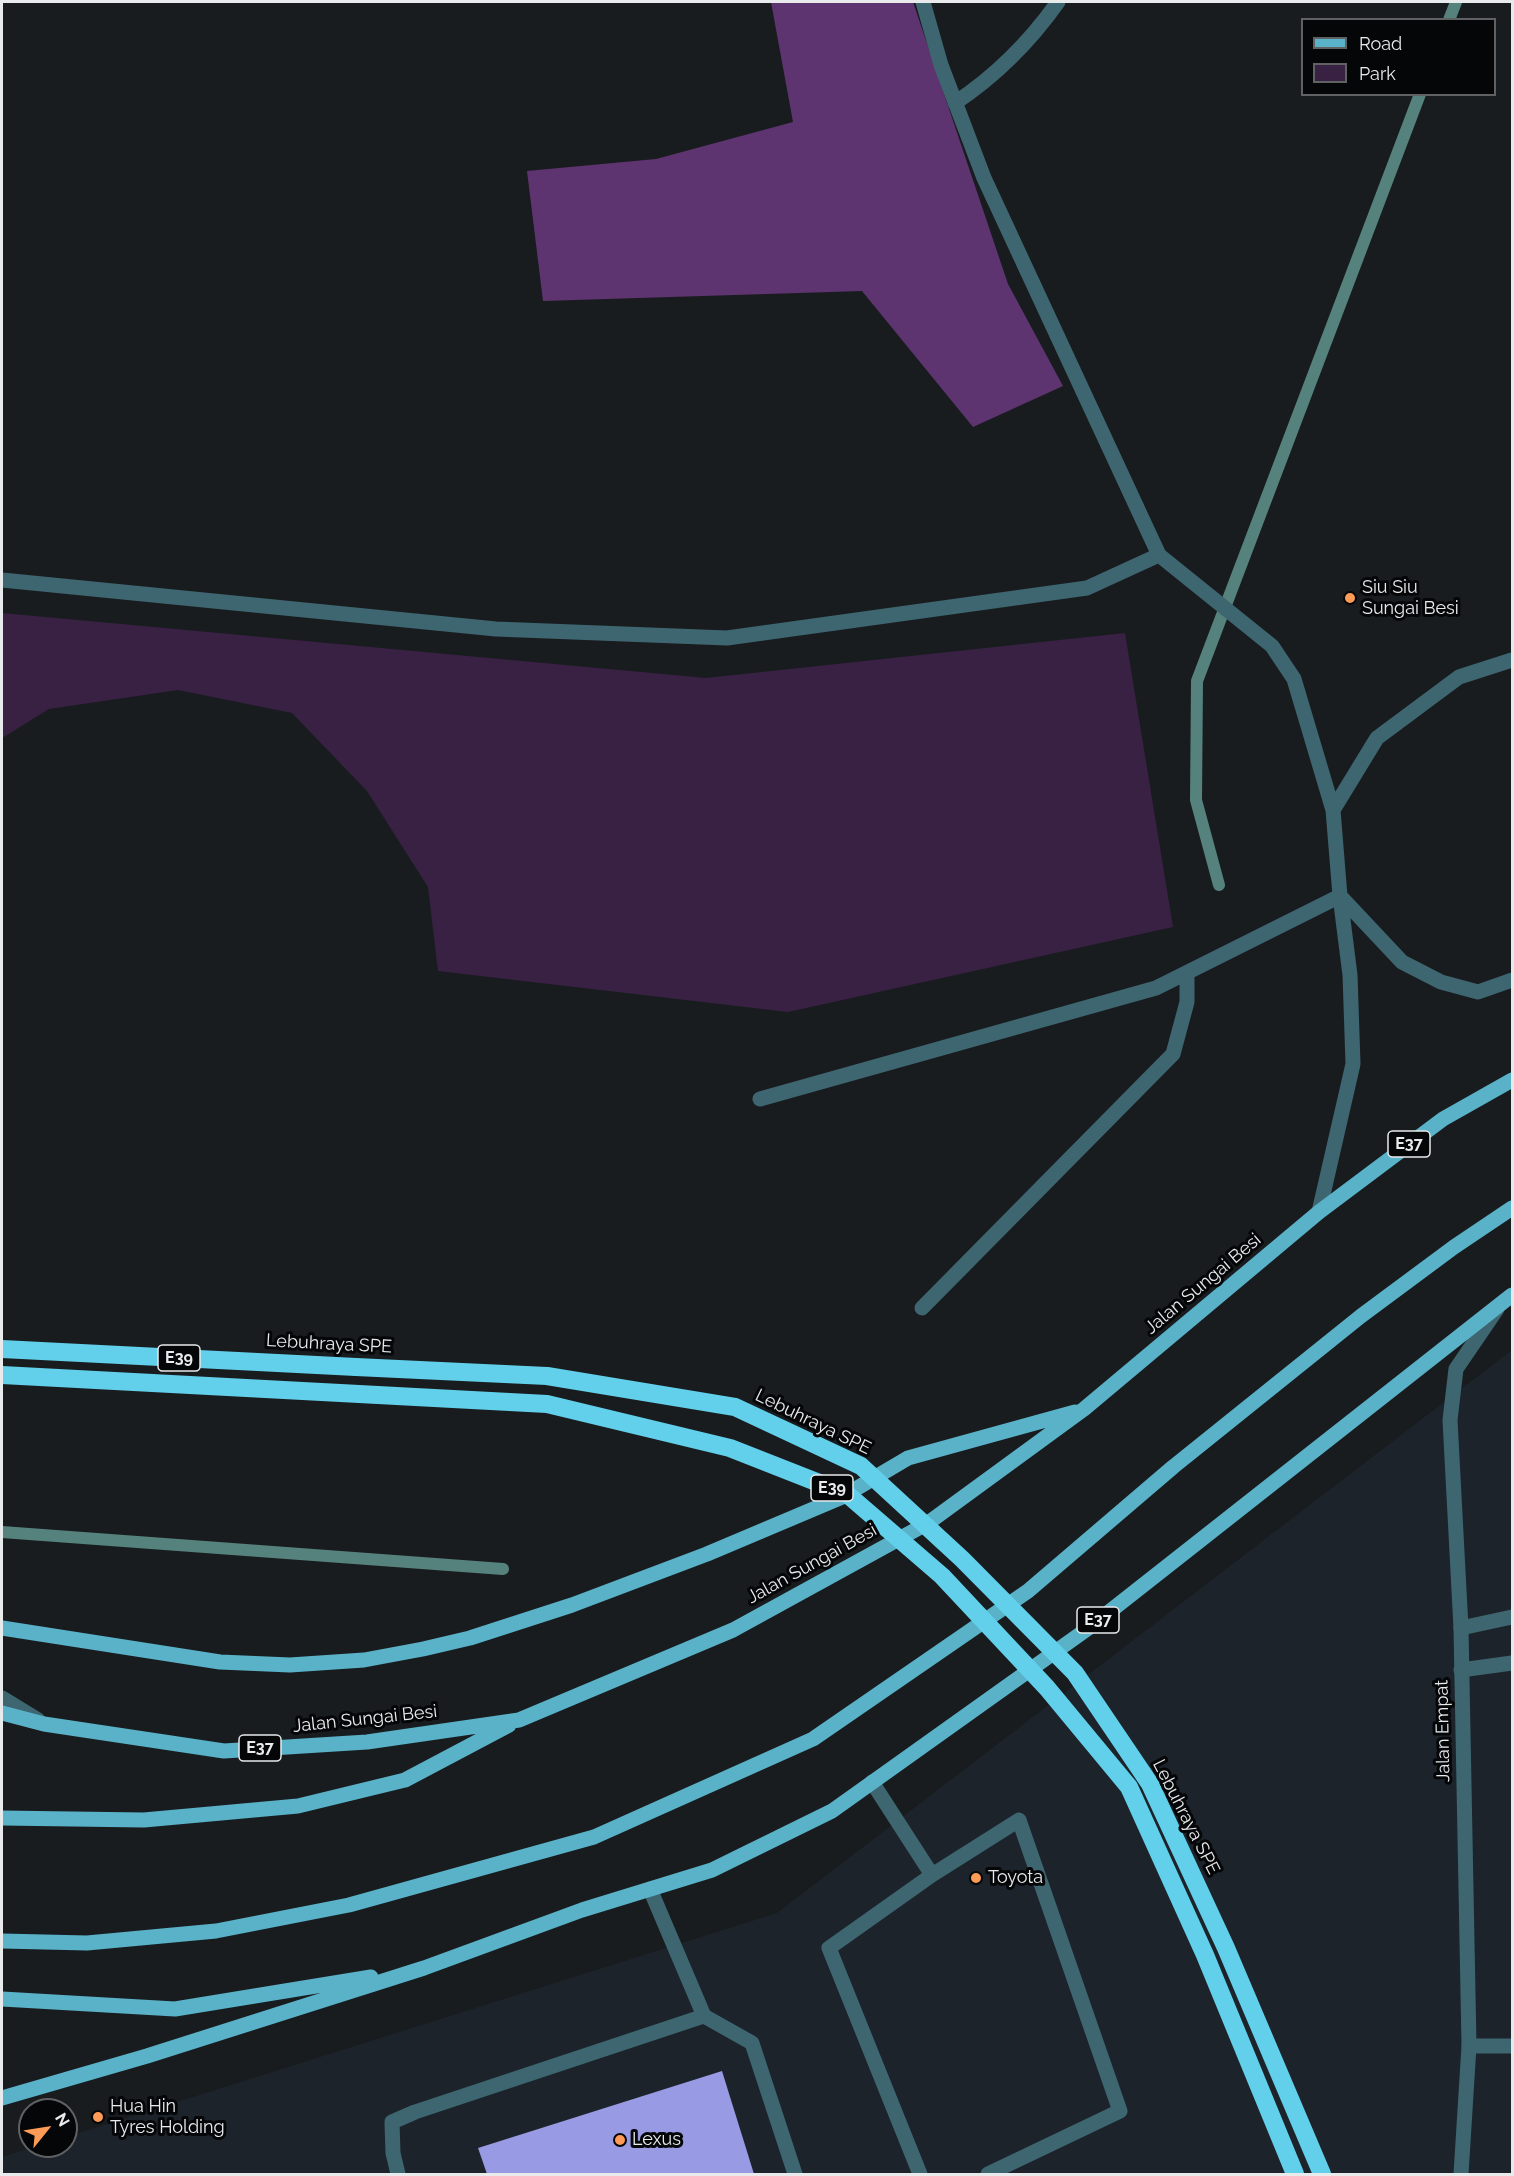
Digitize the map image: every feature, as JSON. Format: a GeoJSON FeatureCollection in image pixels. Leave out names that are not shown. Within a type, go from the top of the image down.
{"type":"FeatureCollection","features":[{"type":"Feature","properties":{"kind":"highway","name":"Lebuhraya SPE"},"geometry":{"type":"LineString","coordinates":[[2,1348],[547,1376],[735,1407],[861,1466],[962,1559],[1075,1673],[1150,1784],[1226,1948],[1322,2175]]}},
{"type":"Feature","properties":{"kind":"highway","name":"Lebuhraya SPE"},"geometry":{"type":"LineString","coordinates":[[2,1375],[547,1404],[730,1448],[847,1494],[942,1576],[1047,1688],[1129,1788],[1205,1955],[1295,2175]]}},
{"type":"Feature","properties":{"kind":"main road","name":"Jalan Sungai Besi"},"geometry":{"type":"LineString","coordinates":[[2,1713],[44,1724],[224,1750],[366,1742],[519,1720],[733,1630],[928,1523],[1084,1409],[1319,1212],[1443,1119],[1510,1081]]}},
{"type":"Feature","properties":{"kind":"main road"},"geometry":{"type":"LineString","coordinates":[[2,1941],[87,1943],[216,1931],[349,1905],[594,1837],[813,1739],[1028,1591],[1173,1467],[1361,1316],[1454,1247],[1512,1208]]}},
{"type":"Feature","properties":{"kind":"main road","name":"E37"},"geometry":{"type":"LineString","coordinates":[[2,1999],[175,2009],[424,1968],[582,1910],[722,1865],[832,1811],[1090,1627],[1508,1298]]}},
{"type":"Feature","properties":{"kind":"main road"},"geometry":{"type":"LineString","coordinates":[[2,1628],[220,1662],[290,1665],[364,1660],[470,1638],[572,1605],[707,1554],[842,1497],[908,1458],[1084,1409]]}},
{"type":"Feature","properties":{"kind":"main road"},"geometry":{"type":"LineString","coordinates":[[2,1818],[144,1820],[298,1806],[405,1780],[519,1720]]}},
{"type":"Feature","properties":{"kind":"main road"},"geometry":{"type":"LineString","coordinates":[[2,2098],[424,1968]]}},
{"type":"Feature","properties":{"kind":"street"},"geometry":{"type":"LineString","coordinates":[[923,2],[941,65],[984,178],[1160,555],[1272,646],[1294,679],[1333,810],[1340,896],[1350,975],[1353,1064],[1319,1212]]}},
{"type":"Feature","properties":{"kind":"street"},"geometry":{"type":"LineString","coordinates":[[956,102],[988,82],[1035,34],[1058,2]]}},
{"type":"Feature","properties":{"kind":"street"},"geometry":{"type":"LineString","coordinates":[[2,580],[496,629],[727,638],[1087,588],[1160,555]]}},
{"type":"Feature","properties":{"kind":"street"},"geometry":{"type":"LineString","coordinates":[[1333,810],[1377,738],[1459,677],[1512,660]]}},
{"type":"Feature","properties":{"kind":"street"},"geometry":{"type":"LineString","coordinates":[[760,1099],[1156,988],[1340,896]]}},
{"type":"Feature","properties":{"kind":"street"},"geometry":{"type":"LineString","coordinates":[[1340,896],[1402,962],[1441,982],[1478,992],[1512,980]]}},
{"type":"Feature","properties":{"kind":"street"},"geometry":{"type":"LineString","coordinates":[[922,1308],[1173,1054],[1187,1002],[1187,974]]}},
{"type":"Feature","properties":{"kind":"street","name":"Jalan Empat"},"geometry":{"type":"LineString","coordinates":[[1461,2175],[1469,2046],[1461,1628],[1450,1420],[1456,1369],[1508,1298]]}},
{"type":"Feature","properties":{"kind":"street"},"geometry":{"type":"LineString","coordinates":[[1461,1628],[1512,1617]]}},
{"type":"Feature","properties":{"kind":"street"},"geometry":{"type":"LineString","coordinates":[[1461,1671],[1512,1664]]}},
{"type":"Feature","properties":{"kind":"street"},"geometry":{"type":"LineString","coordinates":[[2,1698],[44,1724]]}},
{"type":"Feature","properties":{"kind":"street"},"geometry":{"type":"LineString","coordinates":[[872,1782],[932,1875]]}},
{"type":"Feature","properties":{"kind":"street"},"geometry":{"type":"LineString","coordinates":[[920,2175],[829,1948],[932,1875],[1019,1821],[1120,2111],[988,2175]]}},
{"type":"Feature","properties":{"kind":"street"},"geometry":{"type":"LineString","coordinates":[[650,1889],[704,2016],[752,2043],[795,2175]]}},
{"type":"Feature","properties":{"kind":"street"},"geometry":{"type":"LineString","coordinates":[[398,2175],[393,2153],[392,2122],[415,2112],[704,2016]]}},
{"type":"Feature","properties":{"kind":"street"},"geometry":{"type":"LineString","coordinates":[[1469,2046],[1512,2046]]}},
{"type":"Feature","properties":{"kind":"shaded area"},"geometry":{"type":"Polygon","coordinates":[[[771,2],[913,2],[1008,284],[1063,386],[973,427],[862,291],[543,301],[527,171],[656,159],[793,122],[771,2]]]}},
{"type":"Feature","properties":{"kind":"shaded area"},"geometry":{"type":"Polygon","coordinates":[[[1512,1350],[1512,2174],[2,2174],[2,2157],[18,2152],[18,2158],[78,2158],[78,2133],[777,1913],[1512,1350]]]}},
{"type":"Feature","properties":{"kind":"green space"},"geometry":{"type":"Polygon","coordinates":[[[2,613],[706,678],[1125,633],[1173,927],[788,1012],[438,971],[428,887],[367,791],[292,713],[178,690],[49,709],[2,738],[2,613]]]}},
{"type":"Feature","properties":{"kind":"building"},"geometry":{"type":"Polygon","coordinates":[[[722,2071],[754,2174],[487,2174],[478,2148],[722,2071]]]}},
{"type":"Feature","properties":{"kind":"waterway"},"geometry":{"type":"LineString","coordinates":[[1450,18],[1456,2]]}},
{"type":"Feature","properties":{"kind":"waterway"},"geometry":{"type":"LineString","coordinates":[[1219,885],[1196,800],[1197,681],[1419,96]]}},
{"type":"Feature","properties":{"kind":"waterway"},"geometry":{"type":"LineString","coordinates":[[2,1532],[503,1569]]}},
{"type":"Feature","properties":{"kind":"place","name":"Siu Siu Sungai Besi"},"geometry":{"type":"Point","coordinates":[1350,598]}},
{"type":"Feature","properties":{"kind":"place","name":"Toyota"},"geometry":{"type":"Point","coordinates":[976,1878]}},
{"type":"Feature","properties":{"kind":"place","name":"Hua Hin Tyres Holding"},"geometry":{"type":"Point","coordinates":[98,2117]}},
{"type":"Feature","properties":{"kind":"place","name":"Lexus"},"geometry":{"type":"Point","coordinates":[620,2140]}}]}
